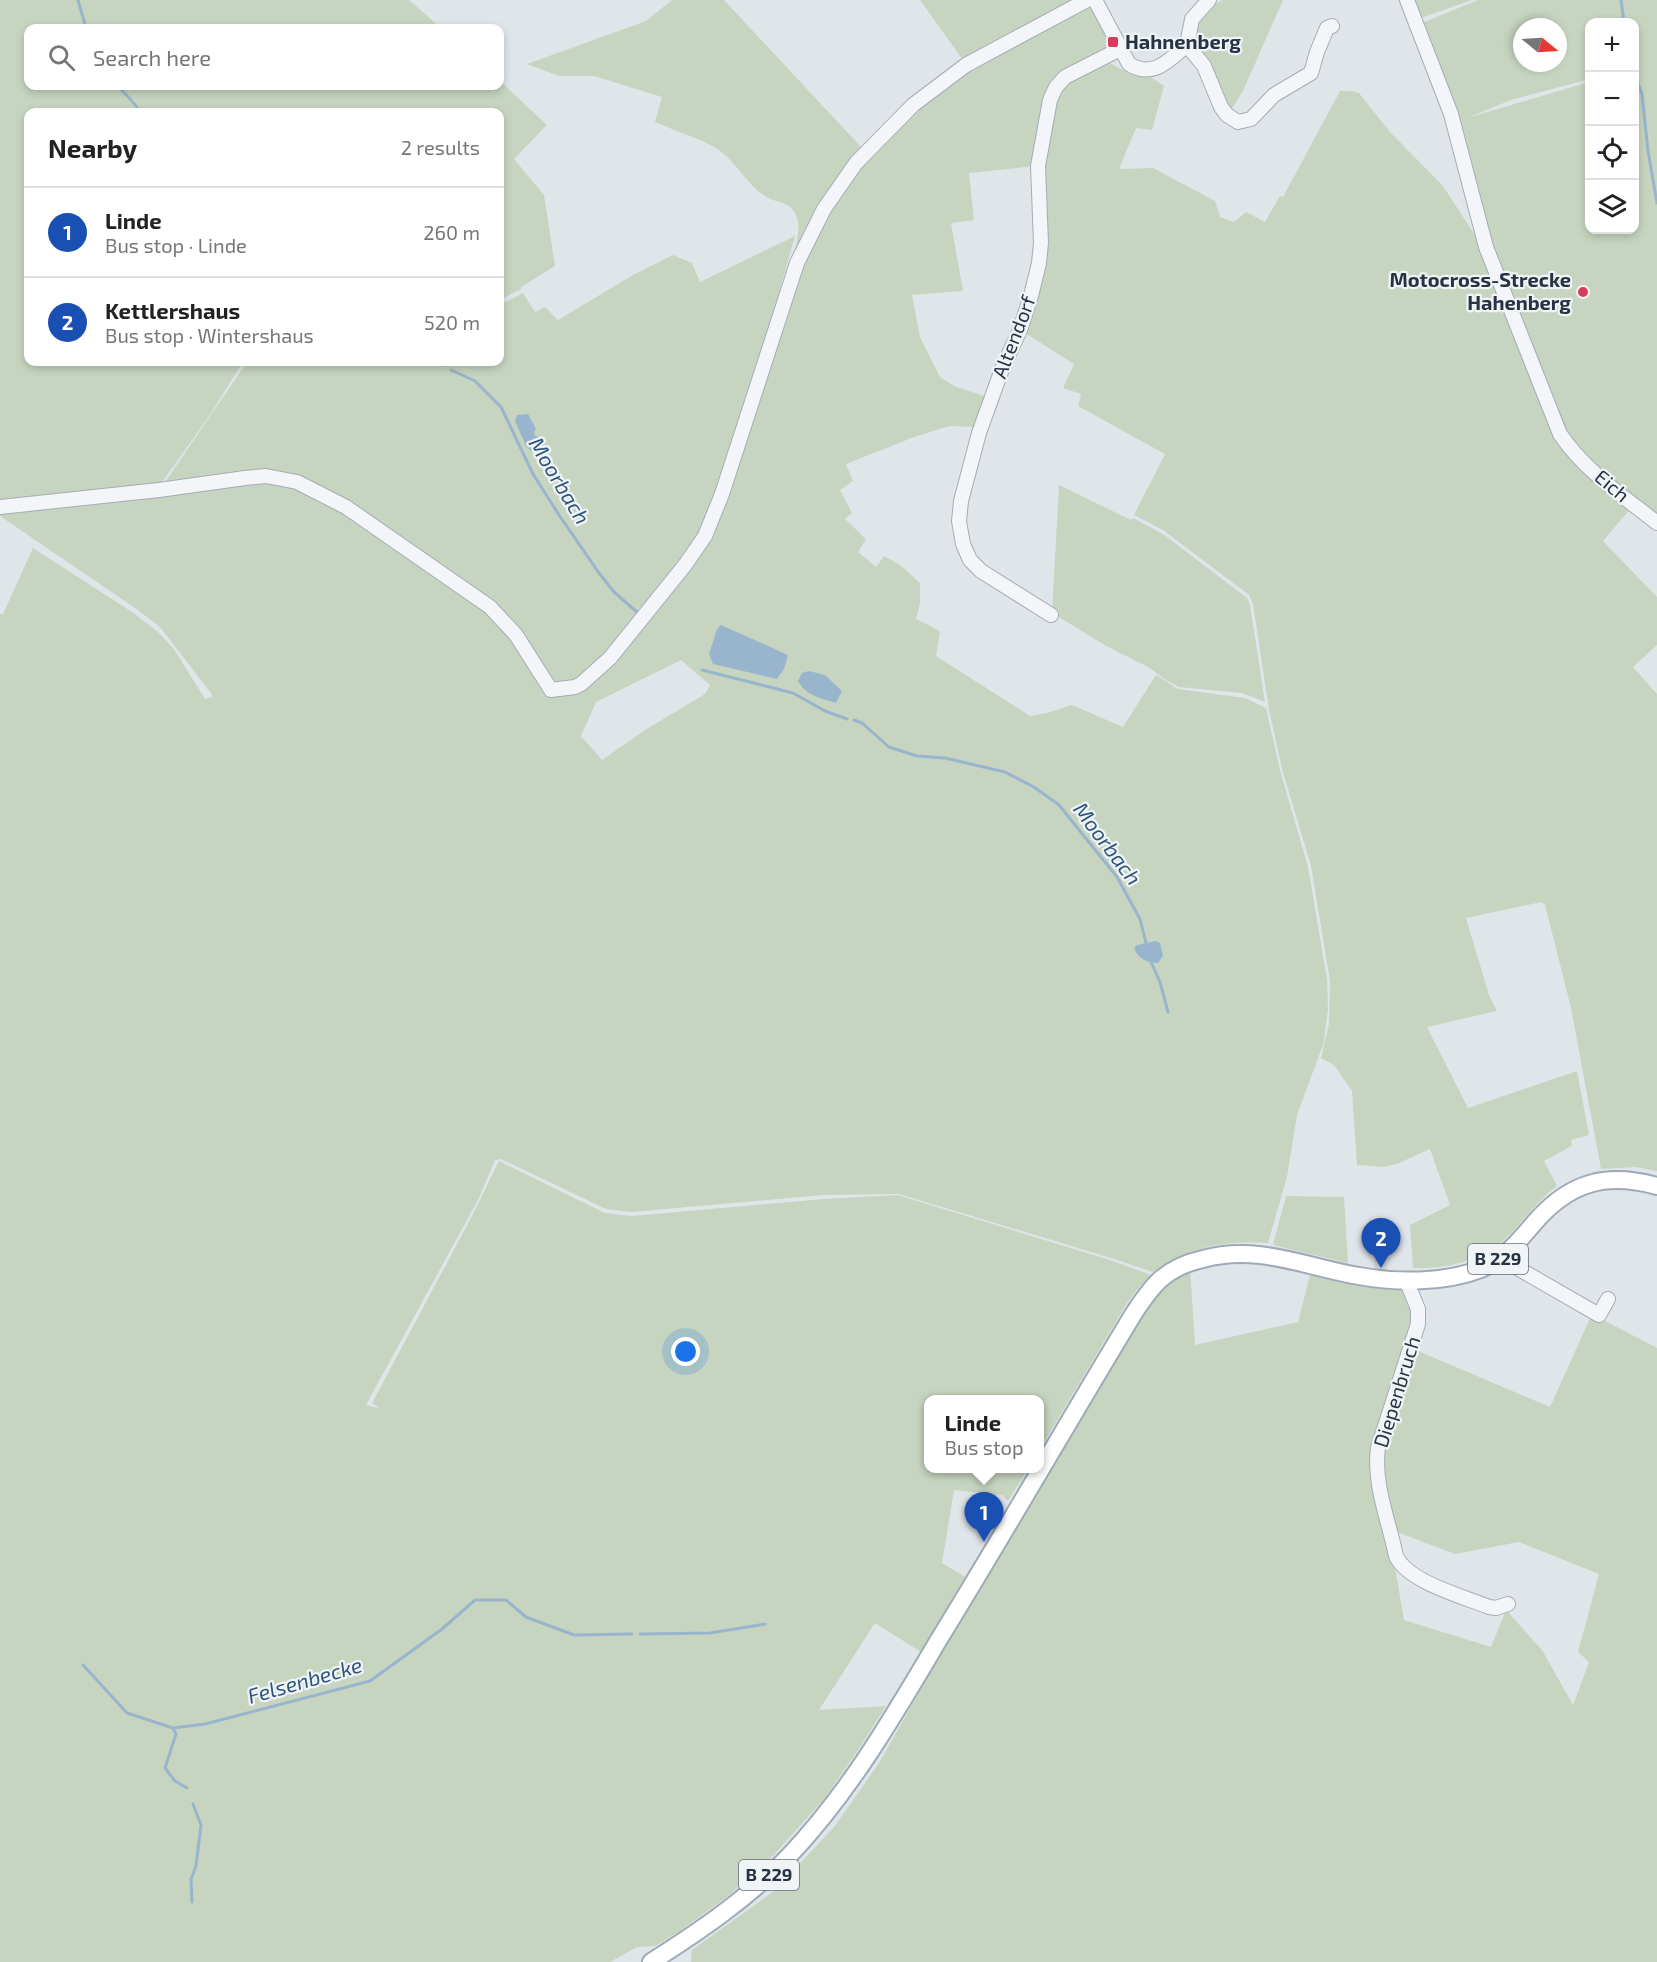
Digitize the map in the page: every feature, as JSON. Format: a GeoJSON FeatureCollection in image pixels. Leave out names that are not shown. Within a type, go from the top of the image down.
{"type":"FeatureCollection","features":[{"type":"Feature","properties":{"kind":"main road","name":"B 229"},"geometry":{"type":"LineString","coordinates":[[1044,1464],[1145,1296],[1162,1277],[1183,1265],[1210,1257],[1250,1253],[1359,1276],[1406,1280],[1462,1274],[1482,1268],[1500,1258],[1517,1244],[1548,1208],[1571,1191],[1587,1184],[1619,1179],[1657,1185]]}},
{"type":"Feature","properties":{"kind":"main road","name":"B 229"},"geometry":{"type":"LineString","coordinates":[[651,1962],[720,1916],[771,1873],[811,1832],[871,1752],[1039,1473]]}},
{"type":"Feature","properties":{"kind":"street"},"geometry":{"type":"LineString","coordinates":[[0,507],[266,476],[297,482],[346,507],[490,607],[516,635],[551,690],[575,687],[593,675],[610,658],[685,566],[705,536],[722,494],[797,263],[824,209],[856,163],[913,105],[966,65],[1087,0]]}},
{"type":"Feature","properties":{"kind":"street"},"geometry":{"type":"LineString","coordinates":[[1095,0],[1129,64],[1149,71],[1160,66],[1187,45],[1192,19],[1209,0]]}},
{"type":"Feature","properties":{"kind":"street","name":"Eich"},"geometry":{"type":"LineString","coordinates":[[1407,0],[1451,114],[1486,247],[1560,434],[1586,465],[1657,523]]}},
{"type":"Feature","properties":{"kind":"street"},"geometry":{"type":"LineString","coordinates":[[1187,45],[1204,66],[1224,111],[1234,120],[1242,122],[1256,115],[1282,90],[1311,73],[1323,34],[1327,28],[1332,26]]}},
{"type":"Feature","properties":{"kind":"street","name":"Altendorf"},"geometry":{"type":"LineString","coordinates":[[1051,615],[981,571],[970,560],[961,533],[959,519],[961,501],[979,433],[1002,369],[1020,330],[1039,262],[1041,243],[1038,166],[1052,96],[1065,77],[1120,49]]}},
{"type":"Feature","properties":{"kind":"street"},"geometry":{"type":"LineString","coordinates":[[1500,1258],[1599,1315],[1608,1299]]}},
{"type":"Feature","properties":{"kind":"street","name":"Diepenbruch"},"geometry":{"type":"LineString","coordinates":[[1406,1280],[1418,1309],[1418,1324],[1377,1457],[1378,1479],[1395,1556],[1405,1570],[1432,1584],[1496,1608],[1508,1604]]}},
{"type":"Feature","properties":{"kind":"green space"},"geometry":{"type":"Polygon","coordinates":[[[0,0],[409,0],[436,24],[24,24],[24,90],[504,90],[504,85],[547,125],[514,159],[544,195],[555,266],[504,298],[504,108],[24,108],[24,366],[241,366],[210,415],[160,485],[0,504],[0,0]]]}},
{"type":"Feature","properties":{"kind":"green space"},"geometry":{"type":"Polygon","coordinates":[[[672,0],[724,0],[862,148],[779,296],[794,256],[798,233],[796,215],[790,207],[759,191],[719,150],[655,122],[662,97],[594,76],[559,76],[527,64],[646,21],[672,0]]]}},
{"type":"Feature","properties":{"kind":"green space"},"geometry":{"type":"Polygon","coordinates":[[[920,0],[1084,0],[965,63],[920,0]]]}},
{"type":"Feature","properties":{"kind":"green space"},"geometry":{"type":"Polygon","coordinates":[[[1090,0],[1118,49],[1065,76],[1036,166],[969,173],[974,220],[951,223],[963,291],[912,295],[920,337],[940,377],[956,387],[988,397],[978,427],[949,426],[846,464],[853,481],[840,490],[852,513],[845,519],[866,539],[858,552],[876,567],[884,556],[900,565],[920,583],[920,603],[916,619],[940,631],[936,656],[1030,716],[1072,705],[1123,727],[1156,675],[1178,689],[1245,698],[1266,708],[1280,770],[1308,867],[1327,980],[1328,1009],[1324,1042],[1297,1115],[1287,1177],[1268,1243],[1236,1243],[1208,1247],[1181,1256],[1153,1272],[899,1194],[823,1195],[632,1212],[606,1209],[501,1159],[495,1160],[479,1198],[366,1405],[379,1408],[372,1403],[499,1161],[605,1213],[632,1216],[823,1199],[898,1195],[1110,1260],[1151,1275],[1127,1303],[1044,1442],[1044,1395],[924,1395],[924,1473],[1026,1473],[1008,1501],[1002,1495],[954,1490],[942,1563],[965,1577],[921,1652],[875,1623],[819,1710],[886,1706],[858,1750],[824,1799],[773,1856],[728,1896],[677,1933],[655,1946],[637,1947],[610,1962],[0,1962],[0,614],[3,614],[33,548],[132,612],[158,632],[174,649],[205,699],[213,696],[160,627],[0,516],[0,510],[255,480],[315,492],[488,609],[551,693],[582,689],[707,538],[799,263],[859,164],[939,85],[1090,0]],[[681,660],[596,702],[581,736],[602,760],[645,730],[705,694],[710,685],[681,660]]]}},
{"type":"Feature","properties":{"kind":"green space"},"geometry":{"type":"Polygon","coordinates":[[[1222,0],[1283,0],[1244,89],[1230,112],[1193,34],[1204,11],[1222,0]]]}},
{"type":"Feature","properties":{"kind":"green space"},"geometry":{"type":"Polygon","coordinates":[[[1411,0],[1472,0],[1421,18],[1411,0]]]}},
{"type":"Feature","properties":{"kind":"green space","name":"Motocross-Strecke Hahenberg"},"geometry":{"type":"Polygon","coordinates":[[[1478,0],[1657,0],[1657,518],[1589,463],[1565,431],[1492,249],[1422,23],[1478,0]]]}},
{"type":"Feature","properties":{"kind":"green space"},"geometry":{"type":"Polygon","coordinates":[[[1110,63],[1132,75],[1152,78],[1164,86],[1152,130],[1136,128],[1119,169],[1153,168],[1215,201],[1220,217],[1234,222],[1246,212],[1265,222],[1280,196],[1283,197],[1340,91],[1359,93],[1390,132],[1443,186],[1484,249],[1557,435],[1631,508],[1603,541],[1657,597],[1657,645],[1633,667],[1657,694],[1657,1171],[1635,1167],[1601,1169],[1571,1008],[1545,905],[1541,902],[1466,918],[1489,995],[1497,1011],[1427,1027],[1468,1108],[1577,1071],[1589,1135],[1571,1140],[1572,1146],[1544,1161],[1557,1186],[1499,1244],[1464,1262],[1438,1267],[1413,1268],[1410,1225],[1450,1205],[1430,1149],[1384,1167],[1357,1165],[1352,1091],[1334,1065],[1321,1058],[1329,1024],[1330,981],[1311,866],[1282,769],[1269,710],[1253,604],[1249,595],[1163,530],[1134,515],[1165,454],[1078,406],[1081,394],[1063,388],[1074,364],[1022,331],[1033,297],[1041,164],[1053,101],[1071,79],[1110,63]]]}},
{"type":"Feature","properties":{"kind":"green space"},"geometry":{"type":"Polygon","coordinates":[[[795,236],[778,296],[779,304],[702,536],[596,667],[576,681],[556,685],[511,624],[294,478],[163,485],[244,366],[504,366],[504,303],[523,293],[535,312],[545,307],[558,320],[633,275],[673,255],[692,263],[700,282],[795,236]]]}},
{"type":"Feature","properties":{"kind":"green space"},"geometry":{"type":"Polygon","coordinates":[[[1059,485],[1163,534],[1247,598],[1265,702],[1242,693],[1179,687],[1150,668],[1108,647],[1052,613],[1059,485]]]}},
{"type":"Feature","properties":{"kind":"green space"},"geometry":{"type":"Polygon","coordinates":[[[1286,1196],[1344,1197],[1348,1263],[1273,1245],[1286,1196]]]}},
{"type":"Feature","properties":{"kind":"green space"},"geometry":{"type":"Polygon","coordinates":[[[1190,1268],[1195,1345],[1298,1322],[1311,1271],[1370,1282],[1406,1283],[1417,1309],[1416,1323],[1374,1458],[1404,1620],[1491,1647],[1506,1610],[1542,1650],[1573,1705],[1589,1662],[1578,1652],[1599,1574],[1519,1542],[1455,1554],[1397,1532],[1392,1529],[1384,1500],[1379,1449],[1411,1348],[1550,1407],[1592,1314],[1657,1348],[1657,1962],[691,1962],[692,1950],[774,1891],[834,1827],[879,1763],[1103,1368],[1150,1298],[1175,1276],[1190,1268]]]}},
{"type":"Feature","properties":{"kind":"water"},"geometry":{"type":"Polygon","coordinates":[[[528,414],[536,429],[535,436],[539,437],[543,443],[541,449],[531,451],[526,446],[515,421],[517,415],[528,414]]]}},
{"type":"Feature","properties":{"kind":"water"},"geometry":{"type":"Polygon","coordinates":[[[721,625],[788,655],[784,669],[777,679],[713,664],[709,654],[717,629],[721,625]]]}},
{"type":"Feature","properties":{"kind":"water"},"geometry":{"type":"Polygon","coordinates":[[[809,671],[825,675],[842,691],[836,703],[814,696],[801,686],[798,681],[802,673],[809,671]]]}},
{"type":"Feature","properties":{"kind":"water"},"geometry":{"type":"Polygon","coordinates":[[[1156,941],[1160,943],[1163,956],[1158,963],[1144,960],[1134,948],[1137,945],[1156,941]]]}},
{"type":"Feature","properties":{"kind":"waterway","name":"Moorbach"},"geometry":{"type":"LineString","coordinates":[[78,0],[85,24]]}},
{"type":"Feature","properties":{"kind":"waterway"},"geometry":{"type":"LineString","coordinates":[[1621,0],[1623,18]]}},
{"type":"Feature","properties":{"kind":"waterway"},"geometry":{"type":"LineString","coordinates":[[1639,86],[1657,203]]}},
{"type":"Feature","properties":{"kind":"waterway","name":"Moorbach"},"geometry":{"type":"LineString","coordinates":[[121,90],[137,108]]}},
{"type":"Feature","properties":{"kind":"waterway","name":"Moorbach"},"geometry":{"type":"LineString","coordinates":[[451,370],[475,381],[501,407],[533,474],[559,515],[614,592],[638,613]]}},
{"type":"Feature","properties":{"kind":"waterway","name":"Moorbach"},"geometry":{"type":"LineString","coordinates":[[702,670],[793,693],[825,711],[847,719]]}},
{"type":"Feature","properties":{"kind":"waterway","name":"Moorbach"},"geometry":{"type":"LineString","coordinates":[[854,720],[862,723],[889,747],[917,756],[945,758],[1005,772],[1034,787],[1059,805],[1117,877],[1140,919],[1147,947]]}},
{"type":"Feature","properties":{"kind":"waterway","name":"Moorbach"},"geometry":{"type":"LineString","coordinates":[[1151,962],[1160,982],[1168,1012]]}},
{"type":"Feature","properties":{"kind":"waterway","name":"Felsenbecke"},"geometry":{"type":"LineString","coordinates":[[83,1665],[127,1713],[173,1728],[205,1724],[370,1681],[442,1629],[475,1600],[506,1600],[526,1617],[574,1635],[632,1634]]}},
{"type":"Feature","properties":{"kind":"waterway","name":"Felsenbecke"},"geometry":{"type":"LineString","coordinates":[[640,1634],[710,1633],[765,1624]]}},
{"type":"Feature","properties":{"kind":"waterway"},"geometry":{"type":"LineString","coordinates":[[173,1728],[176,1734],[165,1768],[175,1781],[187,1788]]}},
{"type":"Feature","properties":{"kind":"waterway"},"geometry":{"type":"LineString","coordinates":[[192,1902],[191,1879],[196,1866],[201,1825],[193,1804]]}},
{"type":"Feature","properties":{"kind":"place","name":"Hahnenberg"},"geometry":{"type":"Point","coordinates":[1113,42]}},
{"type":"Feature","properties":{"kind":"place","name":"Motocross-Strecke Hahenberg"},"geometry":{"type":"Point","coordinates":[1583,292]}},
{"type":"Feature","properties":{"kind":"place","name":"Kettlershaus"},"geometry":{"type":"Point","coordinates":[1381,1268]}},
{"type":"Feature","properties":{"kind":"place","name":"Linde"},"geometry":{"type":"Point","coordinates":[984,1542]}}]}
